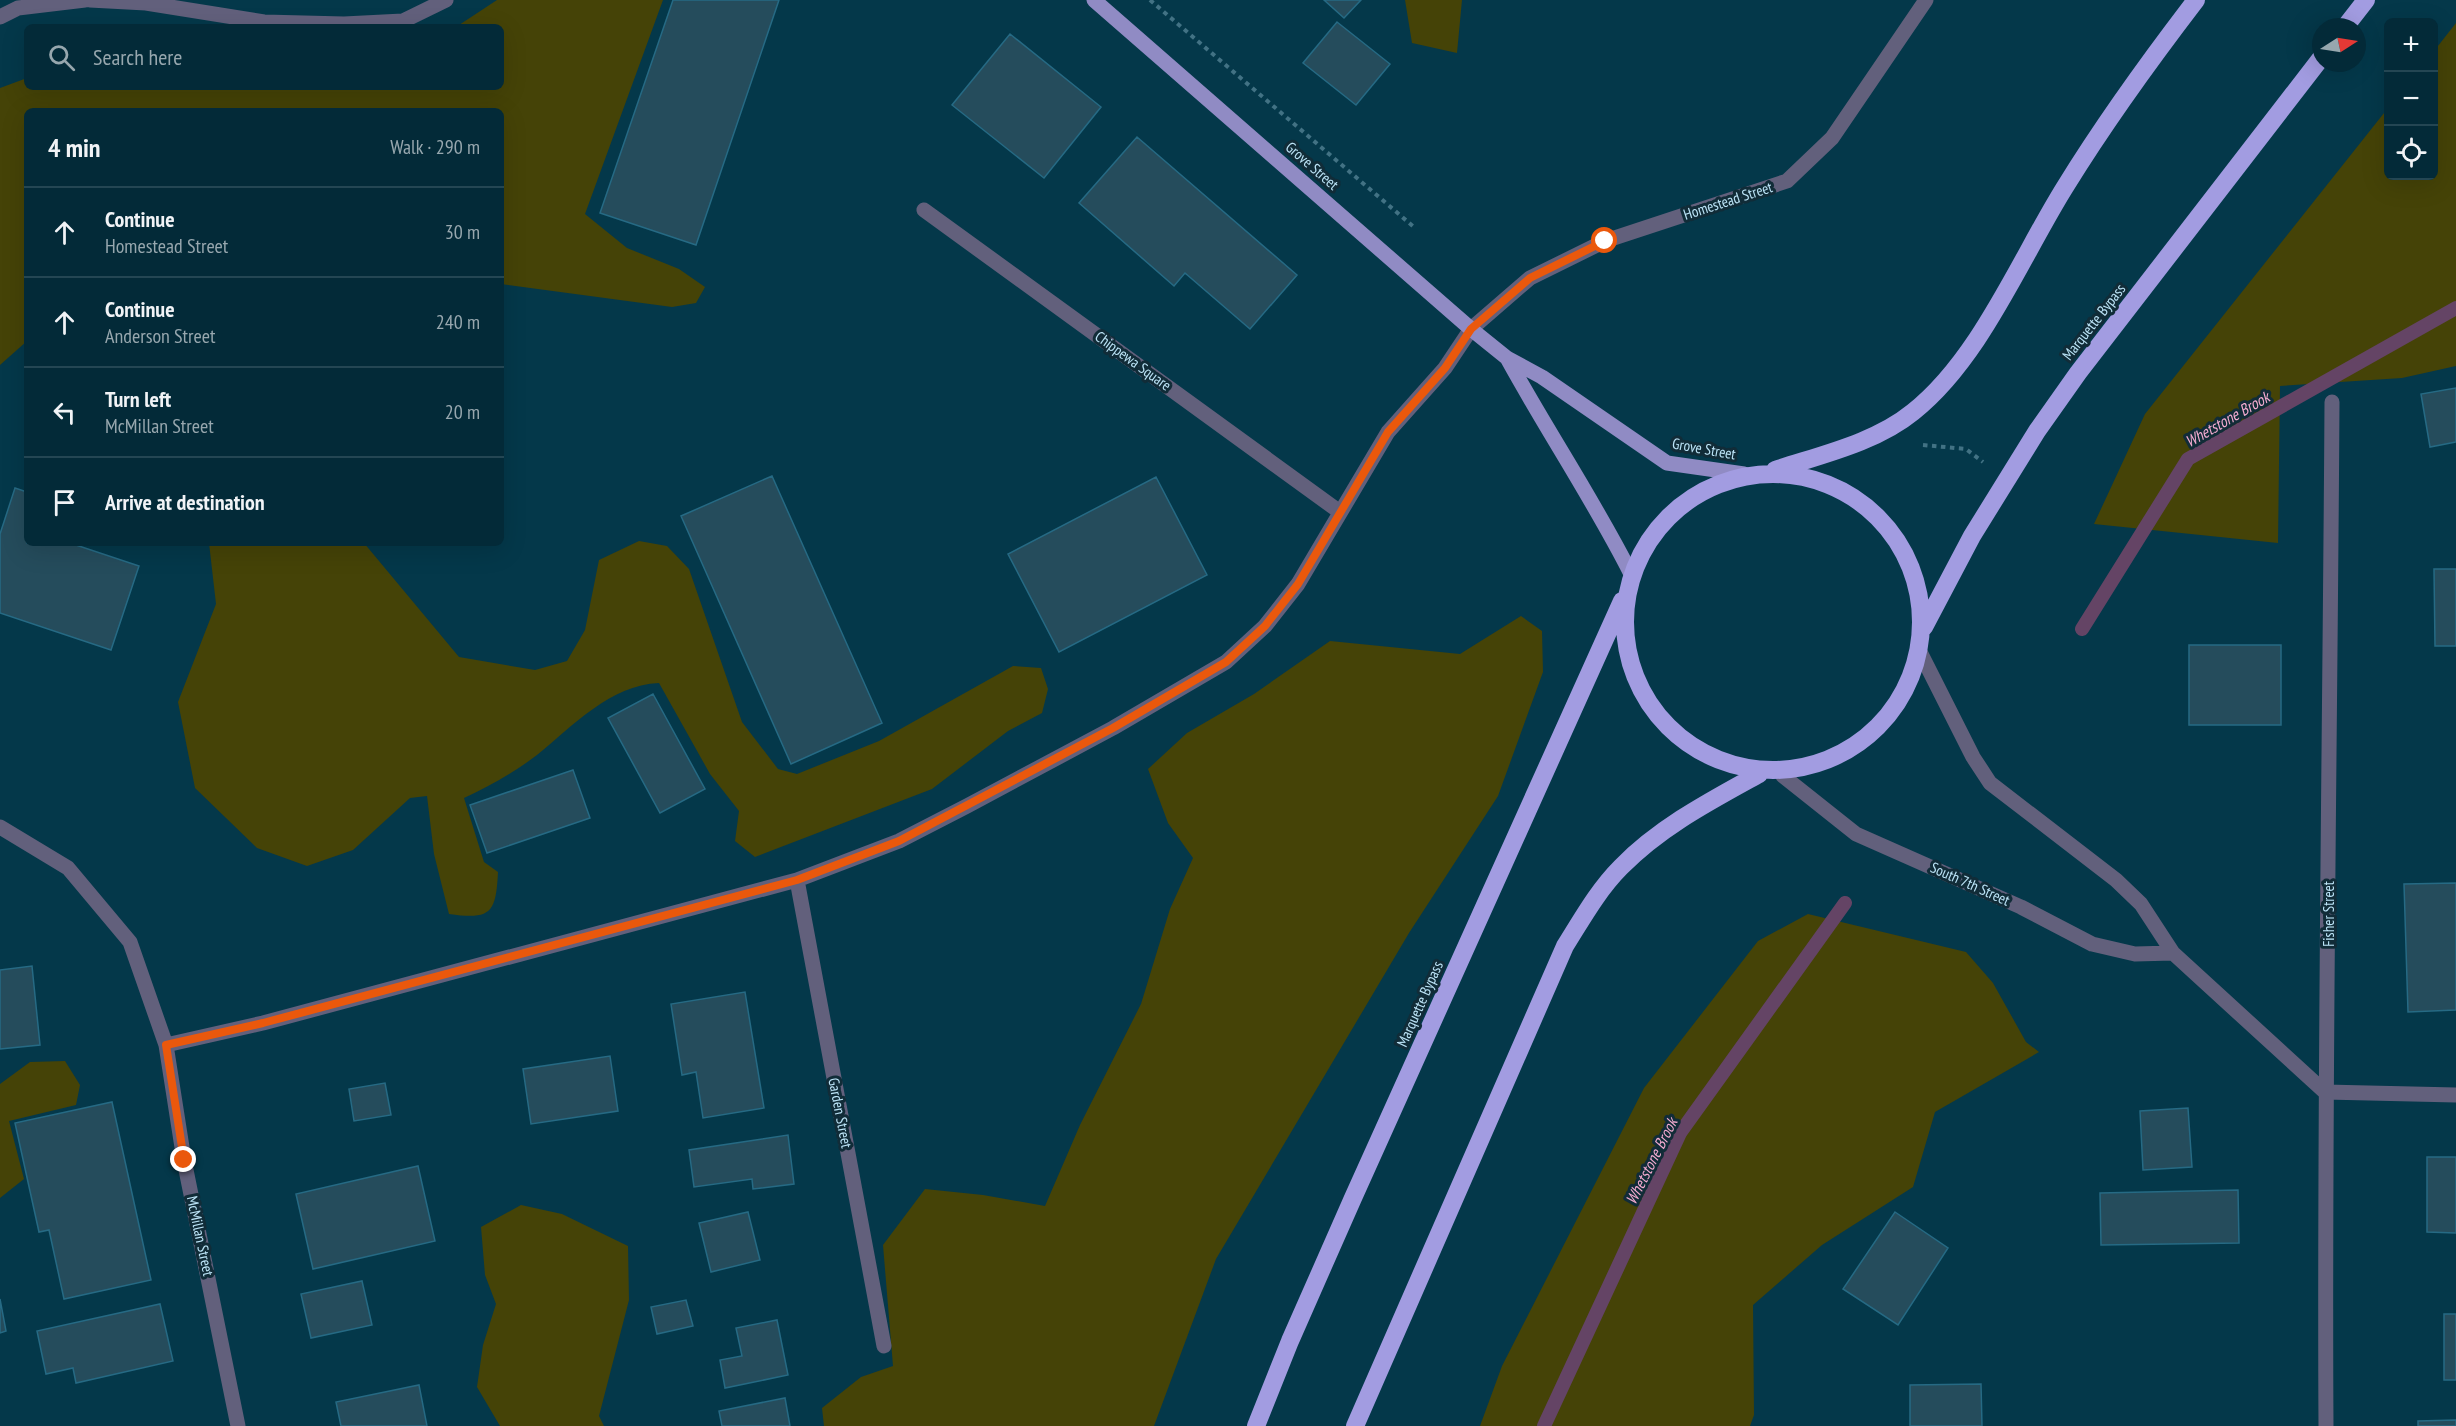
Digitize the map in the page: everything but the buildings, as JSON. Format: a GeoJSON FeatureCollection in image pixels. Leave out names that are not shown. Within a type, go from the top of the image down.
{"type":"FeatureCollection","features":[{"type":"Feature","properties":{"kind":"highway"},"geometry":{"type":"LineString","coordinates":[[1770,472],[1827,453],[1890,427],[1912,413],[1937,391],[1956,369],[1986,322],[2065,186],[2196,0]]}},
{"type":"Feature","properties":{"kind":"highway"},"geometry":{"type":"LineString","coordinates":[[2352,18],[2366,0]]}},
{"type":"Feature","properties":{"kind":"highway","name":"Marquette Bypass"},"geometry":{"type":"LineString","coordinates":[[1924,627],[1972,536],[2037,431],[2078,373],[2312,70]]}},
{"type":"Feature","properties":{"kind":"highway"},"geometry":{"type":"LineString","coordinates":[[1770,472],[1812,478],[1845,492],[1877,517],[1898,546],[1914,580],[1924,627],[1921,654],[1901,698],[1879,731],[1847,755],[1817,769],[1783,776],[1759,774],[1689,742],[1662,716],[1642,684],[1628,647],[1623,600],[1630,572],[1645,544],[1671,510],[1702,490],[1744,474],[1770,472]]}},
{"type":"Feature","properties":{"kind":"highway","name":"Marquette Bypass"},"geometry":{"type":"LineString","coordinates":[[1257,1426],[1290,1341],[1353,1198],[1623,600]]}},
{"type":"Feature","properties":{"kind":"highway"},"geometry":{"type":"LineString","coordinates":[[1355,1426],[1565,946],[1592,902],[1620,868],[1648,842],[1693,810],[1759,774]]}},
{"type":"Feature","properties":{"kind":"main road","name":"Grove Street"},"geometry":{"type":"LineString","coordinates":[[1094,0],[1471,329],[1508,358],[1542,377],[1667,463],[1744,474]]}},
{"type":"Feature","properties":{"kind":"main road","name":"Grove Street"},"geometry":{"type":"LineString","coordinates":[[1508,358],[1561,454],[1598,509],[1630,572]]}},
{"type":"Feature","properties":{"kind":"street"},"geometry":{"type":"LineString","coordinates":[[0,17],[18,8],[87,0],[146,3],[264,22],[344,24],[403,21],[446,0]]}},
{"type":"Feature","properties":{"kind":"street","name":"Homestead Street"},"geometry":{"type":"LineString","coordinates":[[166,1045],[263,1023],[797,880],[899,841],[1113,728],[1226,662],[1265,626],[1292,592],[1388,432],[1445,368],[1471,329],[1530,278],[1605,241],[1787,181],[1832,138],[1926,0]]}},
{"type":"Feature","properties":{"kind":"street","name":"Chippewa Square"},"geometry":{"type":"LineString","coordinates":[[924,210],[1340,512]]}},
{"type":"Feature","properties":{"kind":"street","name":"Fisher Street"},"geometry":{"type":"LineString","coordinates":[[2326,1426],[2325,1092],[2332,402]]}},
{"type":"Feature","properties":{"kind":"street"},"geometry":{"type":"LineString","coordinates":[[1921,654],[1973,757],[1990,783],[2116,880],[2141,904],[2173,953],[2325,1092],[2456,1095]]}},
{"type":"Feature","properties":{"kind":"street","name":"South 7th Street"},"geometry":{"type":"LineString","coordinates":[[1783,776],[1856,834],[2021,907],[2092,944],[2135,954],[2173,953]]}},
{"type":"Feature","properties":{"kind":"street","name":"McMillan Street"},"geometry":{"type":"LineString","coordinates":[[0,827],[68,868],[130,942],[166,1045],[184,1160],[238,1426]]}},
{"type":"Feature","properties":{"kind":"street","name":"Garden Street"},"geometry":{"type":"LineString","coordinates":[[797,880],[884,1346]]}},
{"type":"Feature","properties":{"kind":"path"},"geometry":{"type":"LineString","coordinates":[[1150,0],[1415,228]]}},
{"type":"Feature","properties":{"kind":"path"},"geometry":{"type":"LineString","coordinates":[[1916,448],[1925,444],[1966,449],[1986,464]]}},
{"type":"Feature","properties":{"kind":"shaded area"},"geometry":{"type":"Polygon","coordinates":[[[497,0],[663,0],[585,214],[627,248],[679,269],[705,287],[696,303],[672,307],[504,284],[504,108],[24,108],[24,344],[0,365],[0,88],[24,79],[24,90],[504,90],[504,24],[461,24],[497,0]]]}},
{"type":"Feature","properties":{"kind":"shaded area"},"geometry":{"type":"Polygon","coordinates":[[[1405,0],[1462,0],[1457,53],[1412,43],[1405,0]]]}},
{"type":"Feature","properties":{"kind":"shaded area"},"geometry":{"type":"Polygon","coordinates":[[[2456,23],[2456,366],[2402,378],[2280,386],[2278,543],[2094,524],[2145,414],[2384,113],[2384,180],[2438,180],[2438,46],[2456,23]]]}},
{"type":"Feature","properties":{"kind":"shaded area"},"geometry":{"type":"Polygon","coordinates":[[[639,541],[667,546],[689,569],[742,722],[778,769],[797,774],[879,741],[1013,666],[1041,668],[1048,689],[1042,713],[1008,731],[932,789],[755,857],[735,841],[739,811],[710,774],[659,683],[641,685],[624,691],[593,709],[520,767],[464,798],[484,862],[498,872],[493,905],[488,911],[474,916],[449,914],[434,854],[427,796],[410,798],[353,850],[307,866],[257,848],[195,788],[178,702],[216,604],[209,546],[366,546],[459,657],[535,670],[567,661],[585,630],[599,560],[639,541]]]}},
{"type":"Feature","properties":{"kind":"shaded area"},"geometry":{"type":"Polygon","coordinates":[[[1521,616],[1542,631],[1543,672],[1498,796],[1409,933],[1216,1259],[1154,1426],[824,1426],[822,1408],[861,1377],[893,1366],[883,1245],[925,1189],[983,1195],[1045,1206],[1080,1125],[1141,1004],[1170,909],[1193,858],[1168,823],[1148,769],[1187,733],[1254,694],[1330,641],[1460,654],[1521,616]]]}},
{"type":"Feature","properties":{"kind":"shaded area"},"geometry":{"type":"Polygon","coordinates":[[[1808,914],[1966,952],[1993,983],[2026,1042],[2039,1052],[1935,1112],[1913,1187],[1822,1245],[1753,1305],[1754,1415],[1750,1426],[1480,1426],[1502,1366],[1644,1088],[1758,941],[1808,914]]]}},
{"type":"Feature","properties":{"kind":"shaded area"},"geometry":{"type":"Polygon","coordinates":[[[65,1061],[80,1085],[76,1105],[9,1121],[24,1179],[0,1198],[0,1084],[30,1062],[65,1061]]]}},
{"type":"Feature","properties":{"kind":"shaded area"},"geometry":{"type":"Polygon","coordinates":[[[521,1205],[562,1214],[628,1246],[629,1300],[599,1416],[604,1426],[500,1426],[477,1387],[483,1345],[496,1304],[485,1275],[481,1227],[521,1205]]]}},
{"type":"Feature","properties":{"kind":"waterway","name":"Whetstone Brook"},"geometry":{"type":"LineString","coordinates":[[2082,629],[2188,459],[2456,308]]}},
{"type":"Feature","properties":{"kind":"waterway","name":"Whetstone Brook"},"geometry":{"type":"LineString","coordinates":[[1544,1426],[1680,1133],[1845,903]]}},
{"type":"Feature","properties":{"kind":"route"},"geometry":{"type":"LineString","coordinates":[[184,1160],[166,1045],[263,1023],[797,880],[899,841],[1113,728],[1226,662],[1265,626],[1298,584],[1388,432],[1445,368],[1471,329],[1516,287],[1605,241]]}}]}
